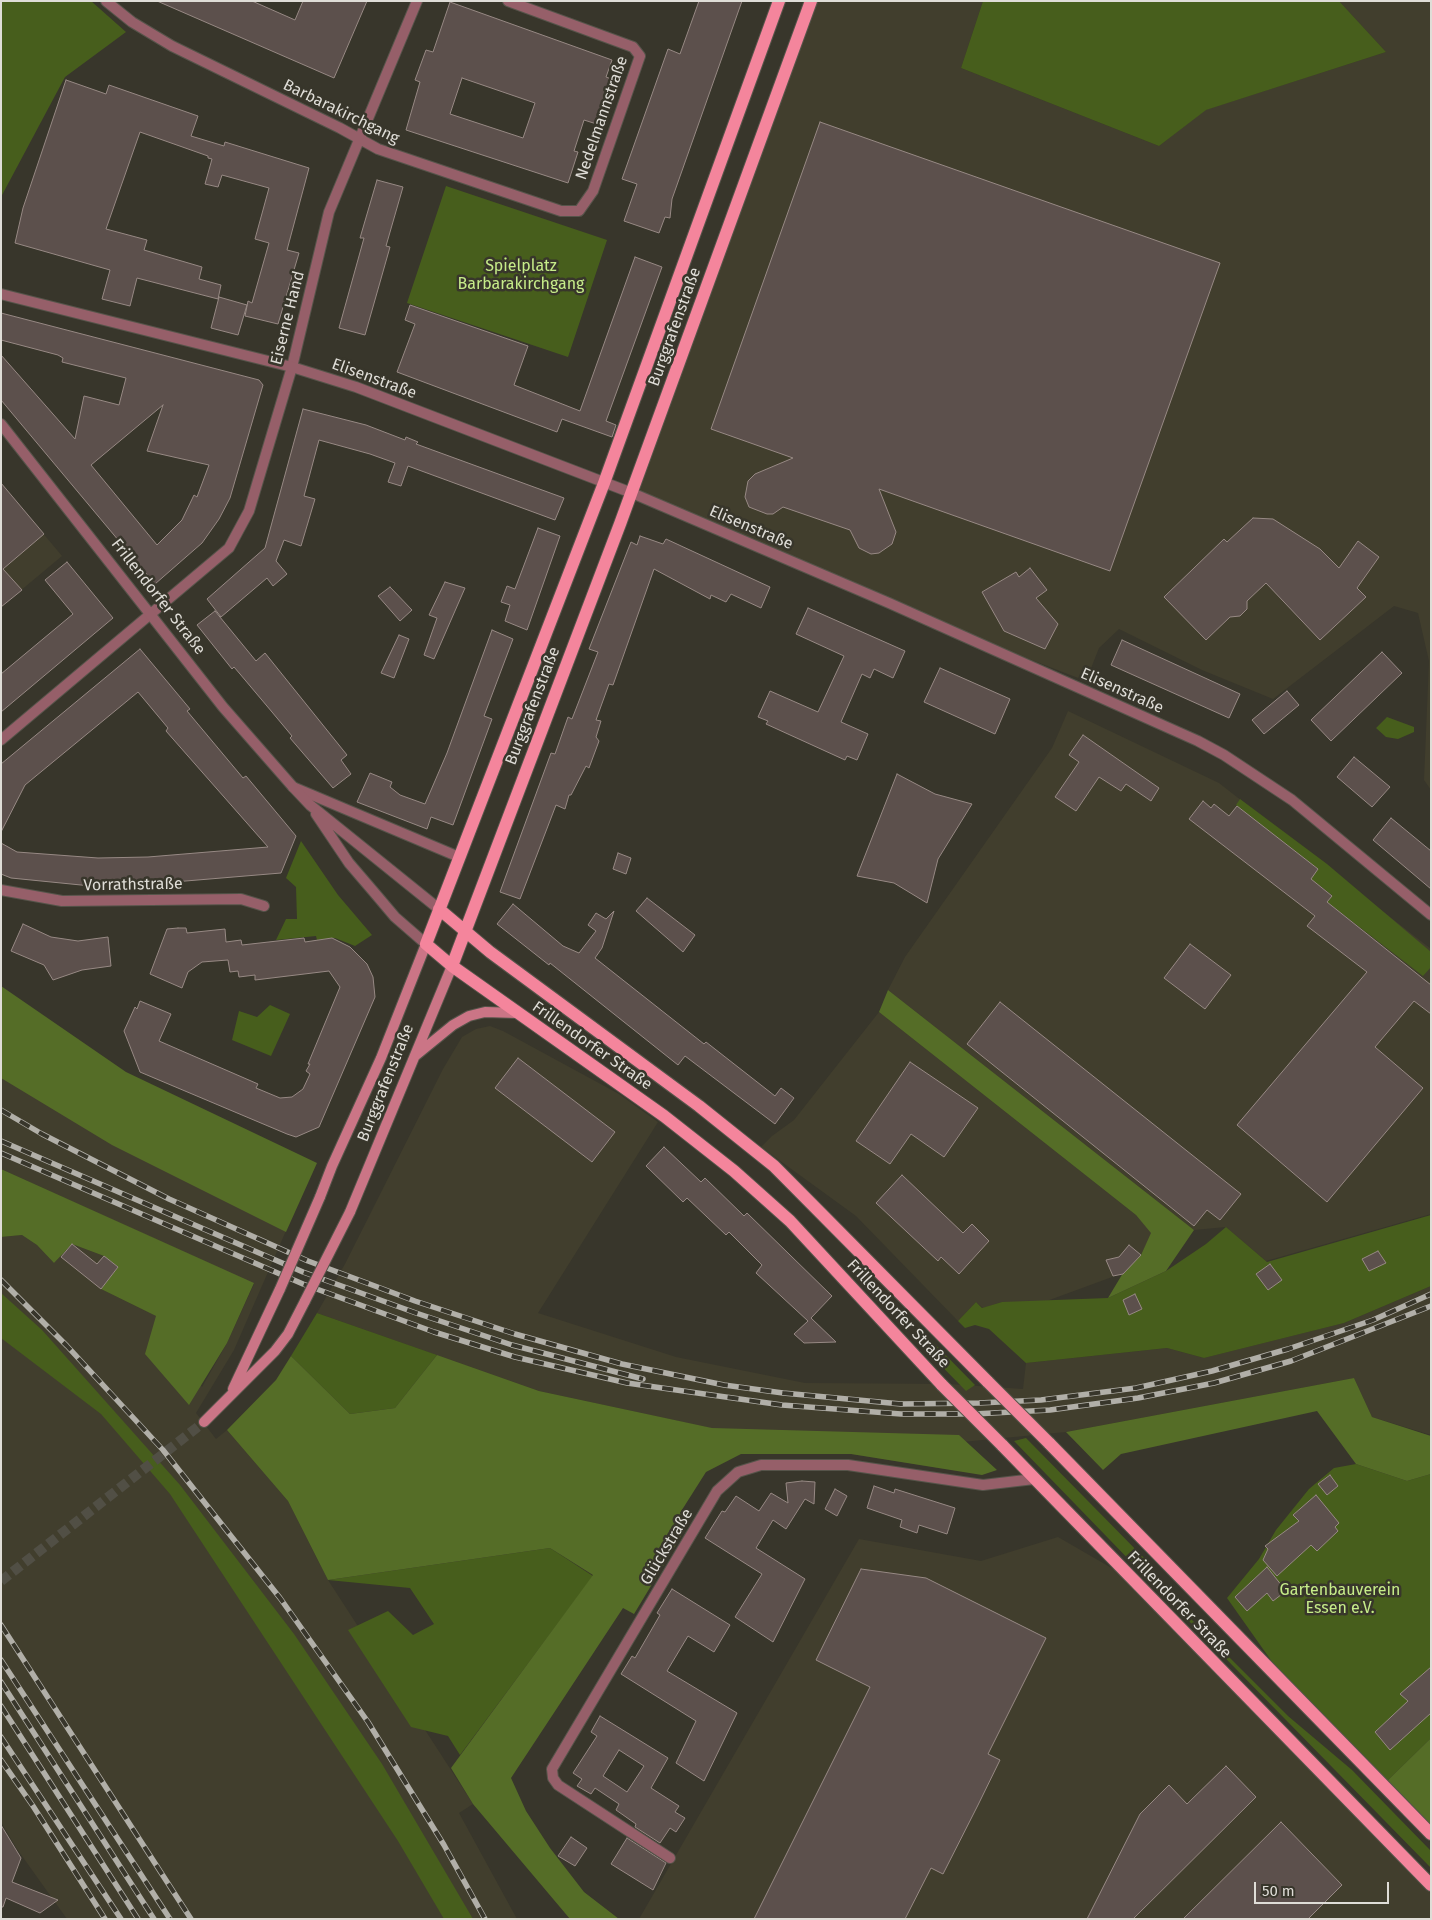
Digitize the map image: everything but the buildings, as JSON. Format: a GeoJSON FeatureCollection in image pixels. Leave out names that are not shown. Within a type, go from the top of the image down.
{"type":"FeatureCollection","features":[{"type":"Feature","properties":{"kind":"main road","name":"Burggrafenstraße"},"geometry":{"type":"LineString","coordinates":[[231,1394],[320,1197],[380,1058],[426,944],[604,483],[779,1]]}},
{"type":"Feature","properties":{"kind":"main road","name":"Burggrafenstraße"},"geometry":{"type":"LineString","coordinates":[[204,1422],[276,1351],[288,1334],[350,1212],[452,966],[632,493],[811,1]]}},
{"type":"Feature","properties":{"kind":"main road","name":"Frillendorfer Straße"},"geometry":{"type":"LineString","coordinates":[[439,909],[496,957],[699,1106],[774,1166],[1049,1443],[1431,1834]]}},
{"type":"Feature","properties":{"kind":"main road","name":"Frillendorfer Straße"},"geometry":{"type":"LineString","coordinates":[[426,944],[452,966],[517,1013],[664,1116],[734,1171],[790,1221],[942,1385],[1431,1885]]}},
{"type":"Feature","properties":{"kind":"main road"},"geometry":{"type":"LineString","coordinates":[[414,1057],[453,1025],[469,1016],[485,1012],[517,1013]]}},
{"type":"Feature","properties":{"kind":"street","name":"Barbarakirchgang"},"geometry":{"type":"LineString","coordinates":[[106,1],[132,22],[172,46],[378,149],[561,211],[579,211]]}},
{"type":"Feature","properties":{"kind":"street","name":"Eiserne Hand"},"geometry":{"type":"LineString","coordinates":[[150,613],[228,548],[249,511],[292,367],[330,212],[417,1]]}},
{"type":"Feature","properties":{"kind":"street","name":"Nedelmannstraße"},"geometry":{"type":"LineString","coordinates":[[508,1],[633,47],[640,56],[593,191],[579,211]]}},
{"type":"Feature","properties":{"kind":"street","name":"Elisenstraße"},"geometry":{"type":"LineString","coordinates":[[1,294],[292,367],[364,390],[632,493],[889,603],[1198,741],[1246,769],[1292,800],[1431,915]]}},
{"type":"Feature","properties":{"kind":"street","name":"Frillendorfer Straße"},"geometry":{"type":"LineString","coordinates":[[1,424],[223,707],[293,787],[310,805],[439,909]]}},
{"type":"Feature","properties":{"kind":"street"},"geometry":{"type":"LineString","coordinates":[[3,734],[150,613]]}},
{"type":"Feature","properties":{"kind":"street","name":"Frillendorfer Straße"},"geometry":{"type":"LineString","coordinates":[[293,787],[459,857]]}},
{"type":"Feature","properties":{"kind":"street","name":"Frillendorfer Straße"},"geometry":{"type":"LineString","coordinates":[[310,805],[349,863],[395,916],[426,944]]}},
{"type":"Feature","properties":{"kind":"street","name":"Vorrathstraße"},"geometry":{"type":"LineString","coordinates":[[1,890],[62,900],[233,899],[264,906]]}},
{"type":"Feature","properties":{"kind":"street","name":"Glückstraße"},"geometry":{"type":"LineString","coordinates":[[670,1858],[558,1785],[553,1778],[552,1770],[717,1491],[738,1472],[760,1465],[848,1465],[983,1486],[1034,1479]]}},
{"type":"Feature","properties":{"kind":"shaded area"},"geometry":{"type":"Polygon","coordinates":[[[813,1],[983,1],[961,68],[1159,146],[1205,110],[1386,52],[1339,1],[1431,1],[1431,790],[1424,780],[1429,661],[1418,613],[1394,606],[1273,699],[1202,670],[1119,629],[1099,648],[1086,681],[941,625],[638,492],[813,1]]]}},
{"type":"Feature","properties":{"kind":"shaded area"},"geometry":{"type":"Polygon","coordinates":[[[1,483],[62,556],[1,607],[1,483]]]}},
{"type":"Feature","properties":{"kind":"shaded area"},"geometry":{"type":"Polygon","coordinates":[[[1068,711],[1219,783],[1431,949],[1431,1214],[1266,1261],[1226,1227],[1194,1230],[888,990],[905,957],[1052,748],[1068,711]]]}},
{"type":"Feature","properties":{"kind":"shaded area"},"geometry":{"type":"Polygon","coordinates":[[[879,1012],[1136,1215],[1152,1233],[1141,1255],[1123,1273],[1044,1302],[1002,1302],[983,1308],[976,1302],[958,1321],[856,1216],[761,1147],[772,1136],[794,1120],[879,1012]]]}},
{"type":"Feature","properties":{"kind":"shaded area"},"geometry":{"type":"Polygon","coordinates":[[[490,1026],[503,1031],[619,1094],[658,1122],[538,1313],[676,1357],[805,1383],[949,1384],[1023,1389],[1026,1363],[1167,1348],[1204,1358],[1344,1323],[1431,1286],[1431,1435],[1372,1417],[1354,1378],[1066,1432],[962,1442],[965,1472],[851,1454],[741,1454],[711,1428],[539,1391],[317,1313],[345,1264],[443,1069],[462,1037],[476,1029],[490,1026]]]}},
{"type":"Feature","properties":{"kind":"shaded area"},"geometry":{"type":"Polygon","coordinates":[[[1,1033],[302,1194],[234,1350],[196,1413],[216,1439],[227,1430],[288,1501],[328,1580],[473,1804],[459,1813],[517,1919],[67,1919],[17,1849],[1,1822],[1,1237],[22,1235],[37,1245],[54,1263],[72,1244],[104,1256],[118,1267],[101,1289],[156,1316],[202,1387],[227,1343],[254,1284],[1,1169],[1,1033]]]}},
{"type":"Feature","properties":{"kind":"shaded area"},"geometry":{"type":"Polygon","coordinates":[[[1058,1537],[1134,1581],[1431,1888],[1431,1919],[639,1919],[859,1539],[981,1561],[1058,1537]]]}},
{"type":"Feature","properties":{"kind":"green space"},"geometry":{"type":"Polygon","coordinates":[[[1,1],[91,1],[126,32],[65,77],[1,197],[1,1]]]}},
{"type":"Feature","properties":{"kind":"green space"},"geometry":{"type":"Polygon","coordinates":[[[983,1],[1339,1],[1386,52],[1206,110],[1159,146],[961,68],[983,1]]]}},
{"type":"Feature","properties":{"kind":"green space","name":"Spielplatz Barbarakirchgang"},"geometry":{"type":"Polygon","coordinates":[[[446,186],[607,240],[568,357],[407,303],[446,186]]]}},
{"type":"Feature","properties":{"kind":"green space"},"geometry":{"type":"Polygon","coordinates":[[[1387,717],[1414,727],[1414,732],[1398,739],[1386,737],[1376,728],[1387,717]]]}},
{"type":"Feature","properties":{"kind":"green space"},"geometry":{"type":"Polygon","coordinates":[[[1240,799],[1327,864],[1431,952],[1431,967],[1423,976],[1327,902],[1332,895],[1311,879],[1318,869],[1236,805],[1240,799]]]}},
{"type":"Feature","properties":{"kind":"green space"},"geometry":{"type":"Polygon","coordinates":[[[301,841],[338,895],[372,935],[355,946],[335,938],[317,940],[316,936],[276,940],[286,919],[297,919],[296,887],[286,878],[301,841]]]}},
{"type":"Feature","properties":{"kind":"green space"},"geometry":{"type":"Polygon","coordinates":[[[1,986],[126,1072],[317,1163],[286,1232],[112,1145],[1,1078],[1,986]]]}},
{"type":"Feature","properties":{"kind":"green space"},"geometry":{"type":"Polygon","coordinates":[[[888,990],[1194,1230],[1166,1271],[1108,1298],[1123,1273],[1141,1255],[1151,1233],[1136,1215],[879,1012],[888,990]]]}},
{"type":"Feature","properties":{"kind":"green space"},"geometry":{"type":"Polygon","coordinates":[[[270,1005],[290,1014],[271,1056],[232,1040],[239,1011],[257,1017],[270,1005]]]}},
{"type":"Feature","properties":{"kind":"green space"},"geometry":{"type":"Polygon","coordinates":[[[1,1169],[254,1283],[227,1343],[189,1405],[145,1354],[156,1316],[101,1289],[118,1267],[104,1256],[72,1244],[54,1263],[37,1245],[22,1235],[1,1237],[1,1169]]]}},
{"type":"Feature","properties":{"kind":"green space"},"geometry":{"type":"Polygon","coordinates":[[[1431,1215],[1431,1286],[1344,1323],[1204,1358],[1167,1348],[1026,1363],[989,1329],[975,1325],[965,1328],[958,1321],[976,1302],[982,1308],[1002,1302],[1108,1298],[1166,1271],[1206,1244],[1226,1227],[1267,1262],[1431,1215]]]}},
{"type":"Feature","properties":{"kind":"green space"},"geometry":{"type":"Polygon","coordinates":[[[1,1293],[42,1330],[180,1485],[294,1634],[382,1764],[473,1919],[444,1919],[398,1841],[170,1494],[101,1414],[1,1338],[1,1293]]]}},
{"type":"Feature","properties":{"kind":"green space"},"geometry":{"type":"Polygon","coordinates":[[[317,1313],[437,1355],[395,1408],[350,1414],[291,1356],[317,1313]]]}},
{"type":"Feature","properties":{"kind":"green space"},"geometry":{"type":"Polygon","coordinates":[[[925,1334],[975,1385],[966,1391],[913,1337],[925,1334]]]}},
{"type":"Feature","properties":{"kind":"green space"},"geometry":{"type":"Polygon","coordinates":[[[437,1355],[539,1391],[712,1428],[959,1435],[997,1470],[982,1475],[851,1454],[741,1454],[706,1472],[680,1513],[689,1523],[634,1614],[623,1608],[511,1778],[526,1811],[550,1848],[584,1892],[619,1919],[570,1919],[473,1804],[451,1768],[593,1575],[550,1548],[328,1580],[288,1501],[227,1430],[276,1380],[291,1356],[350,1414],[395,1408],[437,1355]]]}},
{"type":"Feature","properties":{"kind":"green space"},"geometry":{"type":"Polygon","coordinates":[[[1354,1378],[1372,1417],[1431,1436],[1431,1474],[1407,1481],[1356,1464],[1317,1411],[1121,1454],[1103,1470],[1066,1432],[1354,1378]]]}},
{"type":"Feature","properties":{"kind":"green space"},"geometry":{"type":"Polygon","coordinates":[[[1026,1438],[1148,1562],[1139,1570],[1014,1441],[1026,1438]]]}},
{"type":"Feature","properties":{"kind":"green space","name":"Gartenbauverein Essen e.V."},"geometry":{"type":"Polygon","coordinates":[[[1356,1464],[1407,1481],[1431,1474],[1431,1738],[1385,1783],[1287,1683],[1227,1598],[1259,1559],[1276,1530],[1309,1489],[1334,1468],[1356,1464]]]}},
{"type":"Feature","properties":{"kind":"green space"},"geometry":{"type":"Polygon","coordinates":[[[550,1548],[593,1576],[460,1755],[448,1736],[411,1727],[348,1630],[388,1611],[413,1635],[434,1624],[410,1588],[328,1580],[550,1548]]]}},
{"type":"Feature","properties":{"kind":"green space"},"geometry":{"type":"Polygon","coordinates":[[[1188,1616],[1288,1716],[1352,1770],[1431,1851],[1431,1868],[1186,1618],[1188,1616]]]}},
{"type":"Feature","properties":{"kind":"green space"},"geometry":{"type":"Polygon","coordinates":[[[1431,1738],[1431,1829],[1385,1783],[1431,1738]]]}},
{"type":"Feature","properties":{"kind":"tunnel"},"geometry":{"type":"LineString","coordinates":[[1,1581],[204,1422]]}},
{"type":"Feature","properties":{"kind":"railway"},"geometry":{"type":"LineString","coordinates":[[1,1110],[42,1134],[169,1199],[308,1261],[415,1301],[515,1334],[622,1364],[724,1385],[783,1393],[901,1404],[979,1403],[1041,1400],[1136,1388],[1212,1371],[1288,1349],[1373,1320],[1431,1294]]}},
{"type":"Feature","properties":{"kind":"railway"},"geometry":{"type":"LineString","coordinates":[[1,1141],[303,1272],[512,1345],[643,1379]]}},
{"type":"Feature","properties":{"kind":"railway"},"geometry":{"type":"LineString","coordinates":[[1,1153],[303,1284],[434,1332],[515,1357],[627,1383],[782,1405],[901,1414],[974,1414],[1050,1410],[1138,1398],[1214,1383],[1291,1361],[1431,1306]]}},
{"type":"Feature","properties":{"kind":"railway"},"geometry":{"type":"LineString","coordinates":[[1,1280],[67,1346],[163,1450],[280,1598],[368,1722],[444,1845],[485,1919]]}},
{"type":"Feature","properties":{"kind":"railway"},"geometry":{"type":"LineString","coordinates":[[1,1625],[191,1919]]}},
{"type":"Feature","properties":{"kind":"railway"},"geometry":{"type":"LineString","coordinates":[[1,1660],[170,1919]]}},
{"type":"Feature","properties":{"kind":"railway"},"geometry":{"type":"LineString","coordinates":[[1,1682],[154,1919]]}},
{"type":"Feature","properties":{"kind":"railway"},"geometry":{"type":"LineString","coordinates":[[1,1706],[138,1919]]}},
{"type":"Feature","properties":{"kind":"railway"},"geometry":{"type":"LineString","coordinates":[[1,1737],[121,1919]]}},
{"type":"Feature","properties":{"kind":"railway"},"geometry":{"type":"LineString","coordinates":[[1,1760],[33,1806],[105,1919]]}}]}
